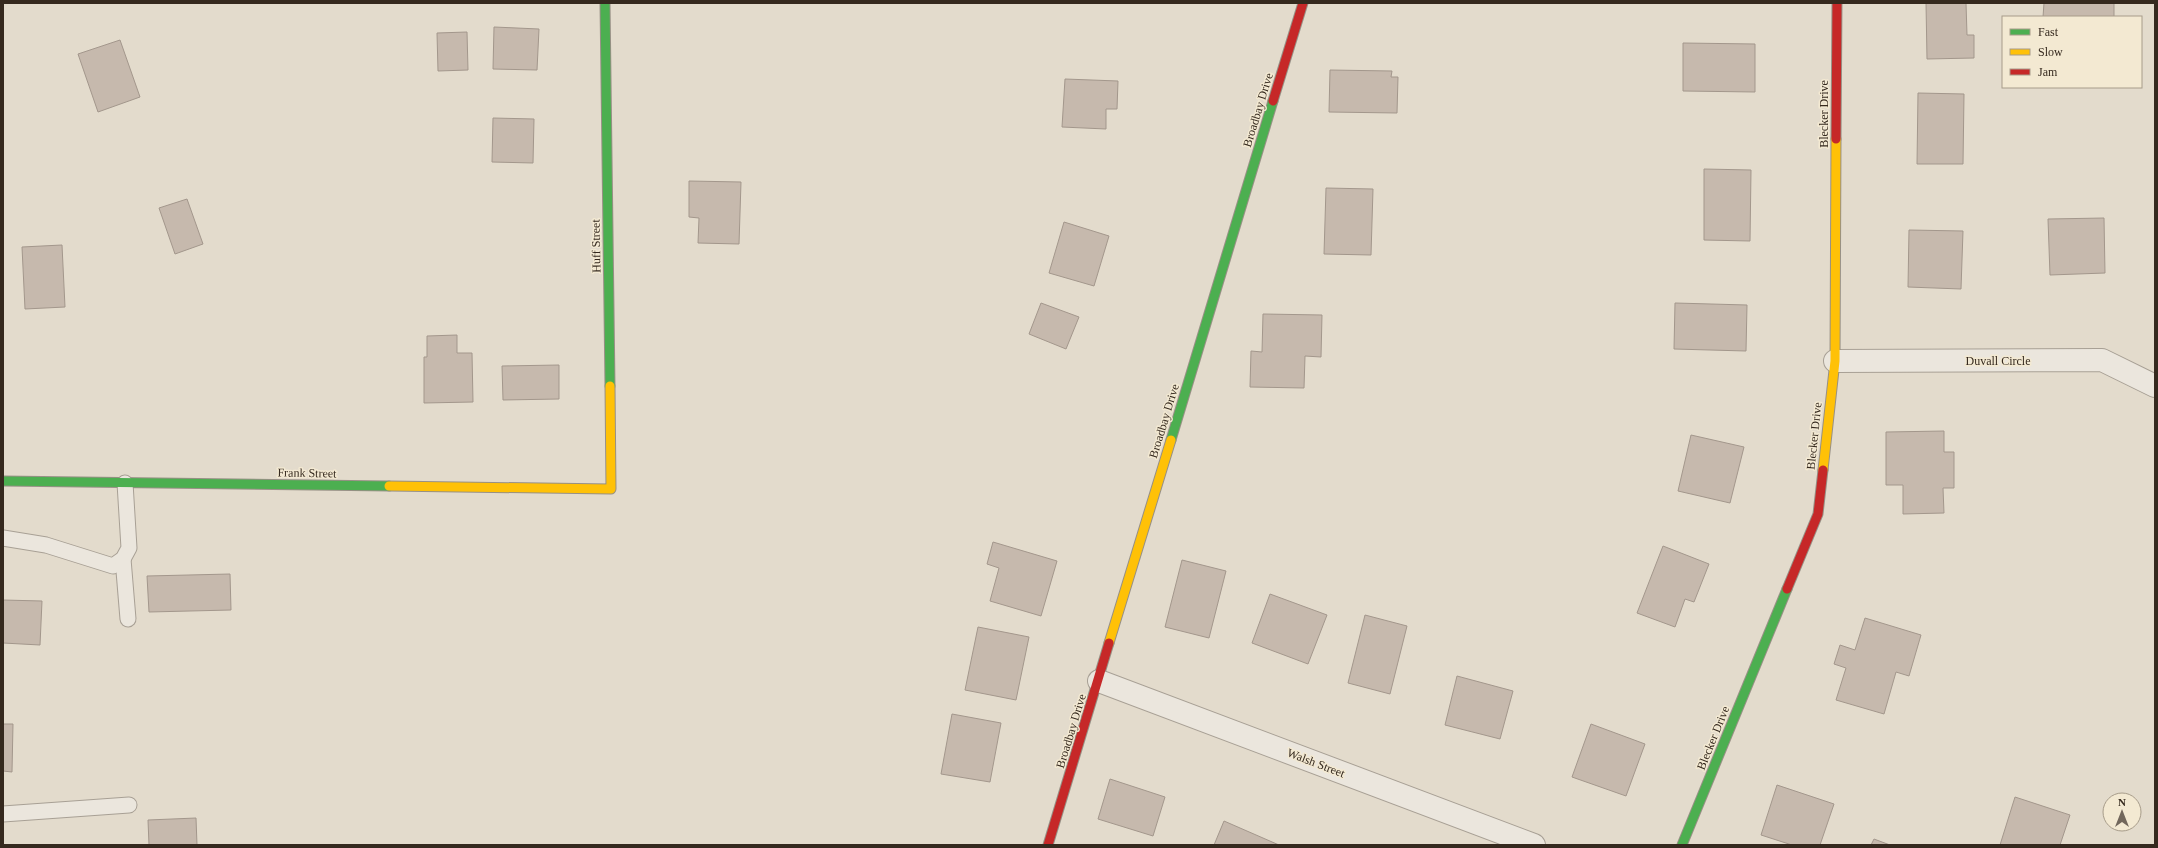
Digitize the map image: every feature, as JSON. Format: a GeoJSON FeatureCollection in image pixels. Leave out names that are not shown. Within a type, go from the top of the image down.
{"type":"FeatureCollection","features":[{"type":"Feature","properties":{"kind":"street","name":"Huff Street"},"geometry":{"type":"LineString","coordinates":[[605,3],[611,489]]}},
{"type":"Feature","properties":{"kind":"street","name":"Broadbay Drive"},"geometry":{"type":"LineString","coordinates":[[1048,845],[1099,681],[1303,3]]}},
{"type":"Feature","properties":{"kind":"street","name":"Blecker Drive"},"geometry":{"type":"LineString","coordinates":[[1682,845],[1818,514],[1835,361],[1837,3]]}},
{"type":"Feature","properties":{"kind":"street","name":"Duvall Circle"},"geometry":{"type":"LineString","coordinates":[[1835,361],[2102,360],[2155,386]]}},
{"type":"Feature","properties":{"kind":"street","name":"Frank Street"},"geometry":{"type":"LineString","coordinates":[[3,482],[611,489]]}},
{"type":"Feature","properties":{"kind":"street","name":"Walsh Street"},"geometry":{"type":"LineString","coordinates":[[1099,681],[1534,845]]}},
{"type":"Feature","properties":{"kind":"lane"},"geometry":{"type":"LineString","coordinates":[[3,538],[46,545],[113,566],[123,559],[129,548],[125,483]]}},
{"type":"Feature","properties":{"kind":"lane"},"geometry":{"type":"LineString","coordinates":[[123,559],[128,619]]}},
{"type":"Feature","properties":{"kind":"lane"},"geometry":{"type":"LineString","coordinates":[[3,814],[129,805]]}},
{"type":"Feature","properties":{"kind":"building"},"geometry":{"type":"Polygon","coordinates":[[[1926,3],[1966,3],[1967,35],[1974,35],[1974,58],[1927,59],[1926,3]]]}},
{"type":"Feature","properties":{"kind":"building"},"geometry":{"type":"Polygon","coordinates":[[[2044,3],[2114,3],[2114,16],[2043,16],[2044,3]]]}},
{"type":"Feature","properties":{"kind":"building"},"geometry":{"type":"Polygon","coordinates":[[[494,27],[539,29],[537,70],[493,69],[494,27]]]}},
{"type":"Feature","properties":{"kind":"building"},"geometry":{"type":"Polygon","coordinates":[[[467,32],[468,70],[438,71],[437,33],[467,32]]]}},
{"type":"Feature","properties":{"kind":"building"},"geometry":{"type":"Polygon","coordinates":[[[120,40],[140,97],[98,112],[78,54],[120,40]]]}},
{"type":"Feature","properties":{"kind":"building"},"geometry":{"type":"Polygon","coordinates":[[[1683,43],[1755,44],[1755,92],[1683,91],[1683,43]]]}},
{"type":"Feature","properties":{"kind":"building"},"geometry":{"type":"Polygon","coordinates":[[[1330,70],[1392,71],[1391,77],[1398,77],[1397,113],[1329,112],[1330,70]]]}},
{"type":"Feature","properties":{"kind":"building"},"geometry":{"type":"Polygon","coordinates":[[[1065,79],[1118,81],[1117,109],[1106,109],[1106,129],[1062,127],[1065,79]]]}},
{"type":"Feature","properties":{"kind":"building"},"geometry":{"type":"Polygon","coordinates":[[[1918,93],[1964,94],[1963,164],[1917,164],[1918,93]]]}},
{"type":"Feature","properties":{"kind":"building"},"geometry":{"type":"Polygon","coordinates":[[[493,118],[534,119],[533,163],[492,162],[493,118]]]}},
{"type":"Feature","properties":{"kind":"building"},"geometry":{"type":"Polygon","coordinates":[[[1704,169],[1751,170],[1750,241],[1704,240],[1704,169]]]}},
{"type":"Feature","properties":{"kind":"building"},"geometry":{"type":"Polygon","coordinates":[[[689,181],[741,182],[739,244],[698,243],[699,218],[689,217],[689,181]]]}},
{"type":"Feature","properties":{"kind":"building"},"geometry":{"type":"Polygon","coordinates":[[[1326,188],[1373,189],[1371,255],[1324,254],[1326,188]]]}},
{"type":"Feature","properties":{"kind":"building"},"geometry":{"type":"Polygon","coordinates":[[[187,199],[203,244],[175,254],[159,208],[187,199]]]}},
{"type":"Feature","properties":{"kind":"building"},"geometry":{"type":"Polygon","coordinates":[[[2104,218],[2105,273],[2050,275],[2048,219],[2104,218]]]}},
{"type":"Feature","properties":{"kind":"building"},"geometry":{"type":"Polygon","coordinates":[[[1064,222],[1109,236],[1094,286],[1049,273],[1064,222]]]}},
{"type":"Feature","properties":{"kind":"building"},"geometry":{"type":"Polygon","coordinates":[[[1909,230],[1963,231],[1961,289],[1908,287],[1909,230]]]}},
{"type":"Feature","properties":{"kind":"building"},"geometry":{"type":"Polygon","coordinates":[[[62,245],[65,307],[25,309],[22,247],[62,245]]]}},
{"type":"Feature","properties":{"kind":"building"},"geometry":{"type":"Polygon","coordinates":[[[1041,303],[1079,317],[1066,349],[1029,334],[1041,303]]]}},
{"type":"Feature","properties":{"kind":"building"},"geometry":{"type":"Polygon","coordinates":[[[1675,303],[1747,305],[1746,351],[1674,349],[1675,303]]]}},
{"type":"Feature","properties":{"kind":"building"},"geometry":{"type":"Polygon","coordinates":[[[1263,314],[1322,315],[1321,357],[1305,356],[1304,388],[1250,387],[1251,351],[1262,352],[1263,314]]]}},
{"type":"Feature","properties":{"kind":"building"},"geometry":{"type":"Polygon","coordinates":[[[457,335],[457,353],[472,353],[473,402],[424,403],[424,357],[427,357],[427,336],[457,335]]]}},
{"type":"Feature","properties":{"kind":"building"},"geometry":{"type":"Polygon","coordinates":[[[559,365],[559,399],[503,400],[502,366],[559,365]]]}},
{"type":"Feature","properties":{"kind":"building"},"geometry":{"type":"Polygon","coordinates":[[[1944,431],[1944,452],[1954,452],[1954,488],[1943,488],[1944,513],[1903,514],[1903,485],[1886,485],[1886,432],[1944,431]]]}},
{"type":"Feature","properties":{"kind":"building"},"geometry":{"type":"Polygon","coordinates":[[[1691,435],[1744,447],[1730,503],[1678,491],[1691,435]]]}},
{"type":"Feature","properties":{"kind":"building"},"geometry":{"type":"Polygon","coordinates":[[[993,542],[1057,561],[1041,616],[990,601],[999,568],[987,564],[993,542]]]}},
{"type":"Feature","properties":{"kind":"building"},"geometry":{"type":"Polygon","coordinates":[[[1663,546],[1709,564],[1694,602],[1685,599],[1675,627],[1637,613],[1663,546]]]}},
{"type":"Feature","properties":{"kind":"building"},"geometry":{"type":"Polygon","coordinates":[[[1182,560],[1226,571],[1209,638],[1165,627],[1182,560]]]}},
{"type":"Feature","properties":{"kind":"building"},"geometry":{"type":"Polygon","coordinates":[[[230,574],[231,610],[149,612],[147,576],[230,574]]]}},
{"type":"Feature","properties":{"kind":"building"},"geometry":{"type":"Polygon","coordinates":[[[1270,594],[1327,615],[1308,664],[1252,643],[1270,594]]]}},
{"type":"Feature","properties":{"kind":"building"},"geometry":{"type":"Polygon","coordinates":[[[3,600],[42,601],[40,645],[3,643],[3,600]]]}},
{"type":"Feature","properties":{"kind":"building"},"geometry":{"type":"Polygon","coordinates":[[[1365,615],[1407,626],[1390,694],[1348,683],[1365,615]]]}},
{"type":"Feature","properties":{"kind":"building"},"geometry":{"type":"Polygon","coordinates":[[[1865,618],[1921,635],[1909,676],[1896,672],[1884,714],[1836,700],[1846,668],[1834,664],[1840,645],[1855,650],[1865,618]]]}},
{"type":"Feature","properties":{"kind":"building"},"geometry":{"type":"Polygon","coordinates":[[[978,627],[1029,637],[1016,700],[965,690],[978,627]]]}},
{"type":"Feature","properties":{"kind":"building"},"geometry":{"type":"Polygon","coordinates":[[[1457,676],[1513,691],[1500,739],[1445,725],[1457,676]]]}},
{"type":"Feature","properties":{"kind":"building"},"geometry":{"type":"Polygon","coordinates":[[[952,714],[1001,723],[990,782],[941,774],[952,714]]]}},
{"type":"Feature","properties":{"kind":"building"},"geometry":{"type":"Polygon","coordinates":[[[3,724],[13,724],[12,772],[3,771],[3,724]]]}},
{"type":"Feature","properties":{"kind":"building"},"geometry":{"type":"Polygon","coordinates":[[[1591,724],[1645,744],[1626,796],[1572,777],[1591,724]]]}},
{"type":"Feature","properties":{"kind":"building"},"geometry":{"type":"Polygon","coordinates":[[[1110,779],[1165,797],[1153,836],[1098,819],[1110,779]]]}},
{"type":"Feature","properties":{"kind":"building"},"geometry":{"type":"Polygon","coordinates":[[[1777,785],[1834,804],[1820,845],[1792,845],[1761,835],[1777,785]]]}},
{"type":"Feature","properties":{"kind":"building"},"geometry":{"type":"Polygon","coordinates":[[[2015,797],[2070,815],[2060,845],[2000,845],[2015,797]]]}},
{"type":"Feature","properties":{"kind":"building"},"geometry":{"type":"Polygon","coordinates":[[[196,818],[197,845],[149,845],[148,820],[196,818]]]}},
{"type":"Feature","properties":{"kind":"building"},"geometry":{"type":"Polygon","coordinates":[[[1224,821],[1279,845],[1214,845],[1224,821]]]}},
{"type":"Feature","properties":{"kind":"building"},"geometry":{"type":"Polygon","coordinates":[[[1874,839],[1890,845],[1871,845],[1874,839]]]}},
{"type":"Feature","properties":{"kind":"traffic: fast"},"geometry":{"type":"LineString","coordinates":[[605,3],[610,386]]}},
{"type":"Feature","properties":{"kind":"traffic: fast"},"geometry":{"type":"LineString","coordinates":[[1171,440],[1273,101]]}},
{"type":"Feature","properties":{"kind":"traffic: fast"},"geometry":{"type":"LineString","coordinates":[[3,481],[389,486]]}},
{"type":"Feature","properties":{"kind":"traffic: fast"},"geometry":{"type":"LineString","coordinates":[[1682,845],[1787,589]]}},
{"type":"Feature","properties":{"kind":"traffic: slow"},"geometry":{"type":"LineString","coordinates":[[1823,470],[1835,361],[1836,139]]}},
{"type":"Feature","properties":{"kind":"traffic: slow"},"geometry":{"type":"LineString","coordinates":[[389,486],[611,489],[610,386]]}},
{"type":"Feature","properties":{"kind":"traffic: slow"},"geometry":{"type":"LineString","coordinates":[[1109,643],[1171,440]]}},
{"type":"Feature","properties":{"kind":"traffic: jam"},"geometry":{"type":"LineString","coordinates":[[1273,101],[1303,3]]}},
{"type":"Feature","properties":{"kind":"traffic: jam"},"geometry":{"type":"LineString","coordinates":[[1836,139],[1837,3]]}},
{"type":"Feature","properties":{"kind":"traffic: jam"},"geometry":{"type":"LineString","coordinates":[[1787,589],[1818,514],[1823,470]]}},
{"type":"Feature","properties":{"kind":"traffic: jam"},"geometry":{"type":"LineString","coordinates":[[1048,845],[1109,643]]}}]}
